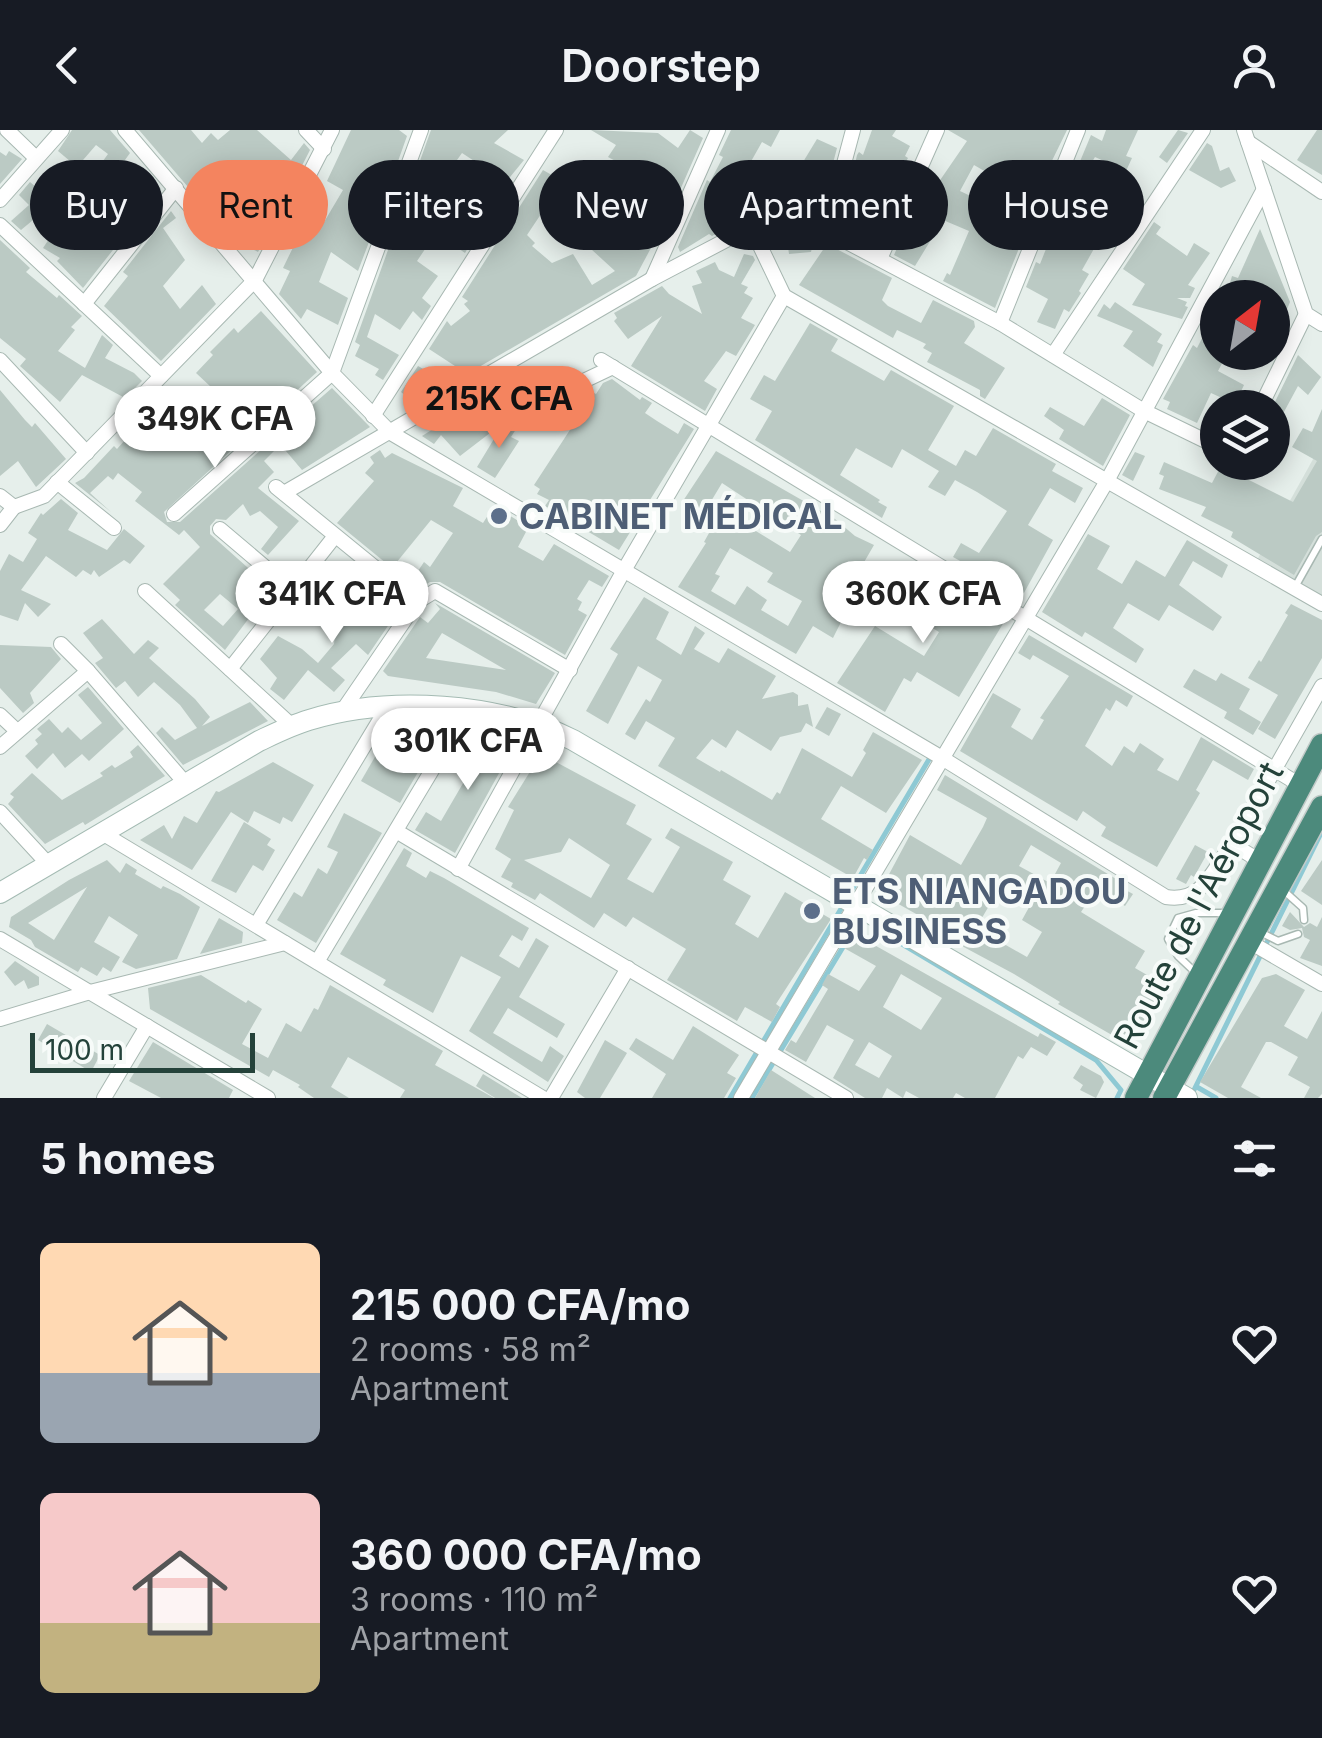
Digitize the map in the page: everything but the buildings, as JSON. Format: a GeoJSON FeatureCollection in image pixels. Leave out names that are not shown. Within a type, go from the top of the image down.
{"type":"FeatureCollection","features":[{"type":"Feature","properties":{"kind":"highway","name":"Route de l'Aéroport"},"geometry":{"type":"LineString","coordinates":[[1136,1098],[1322,745]]}},
{"type":"Feature","properties":{"kind":"highway","name":"Route de l'Aéroport"},"geometry":{"type":"LineString","coordinates":[[1173,1095],[1251,935],[1322,807]]}},
{"type":"Feature","properties":{"kind":"main road"},"geometry":{"type":"LineString","coordinates":[[0,893],[259,740],[292,726],[341,713],[386,708],[468,710],[541,724],[1148,1075],[1173,1095]]}},
{"type":"Feature","properties":{"kind":"street"},"geometry":{"type":"LineString","coordinates":[[7,130],[36,158]]}},
{"type":"Feature","properties":{"kind":"street"},"geometry":{"type":"LineString","coordinates":[[0,200],[62,130]]}},
{"type":"Feature","properties":{"kind":"street"},"geometry":{"type":"LineString","coordinates":[[124,130],[332,373],[390,433],[942,758],[1166,897],[1182,900],[1196,894],[1232,844],[1322,686]]}},
{"type":"Feature","properties":{"kind":"street"},"geometry":{"type":"LineString","coordinates":[[306,130],[324,148]]}},
{"type":"Feature","properties":{"kind":"street"},"geometry":{"type":"LineString","coordinates":[[0,525],[14,506],[44,496],[255,280],[332,130]]}},
{"type":"Feature","properties":{"kind":"street"},"geometry":{"type":"LineString","coordinates":[[174,514],[332,373],[420,130]]}},
{"type":"Feature","properties":{"kind":"street"},"geometry":{"type":"LineString","coordinates":[[372,416],[556,130]]}},
{"type":"Feature","properties":{"kind":"street"},"geometry":{"type":"LineString","coordinates":[[652,279],[718,130]]}},
{"type":"Feature","properties":{"kind":"street"},"geometry":{"type":"LineString","coordinates":[[844,160],[852,130]]}},
{"type":"Feature","properties":{"kind":"street"},"geometry":{"type":"LineString","coordinates":[[880,259],[937,130]]}},
{"type":"Feature","properties":{"kind":"street"},"geometry":{"type":"LineString","coordinates":[[1000,323],[1078,130]]}},
{"type":"Feature","properties":{"kind":"street"},"geometry":{"type":"LineString","coordinates":[[1053,354],[1203,130]]}},
{"type":"Feature","properties":{"kind":"street"},"geometry":{"type":"LineString","coordinates":[[1246,136],[1306,314],[1322,324]]}},
{"type":"Feature","properties":{"kind":"street"},"geometry":{"type":"LineString","coordinates":[[1246,136],[1322,192]]}},
{"type":"Feature","properties":{"kind":"street"},"geometry":{"type":"LineString","coordinates":[[84,304],[176,188]]}},
{"type":"Feature","properties":{"kind":"street"},"geometry":{"type":"LineString","coordinates":[[741,1098],[1107,480],[1264,189]]}},
{"type":"Feature","properties":{"kind":"street"},"geometry":{"type":"LineString","coordinates":[[0,225],[161,376]]}},
{"type":"Feature","properties":{"kind":"street"},"geometry":{"type":"LineString","coordinates":[[417,602],[280,490],[390,433],[707,250]]}},
{"type":"Feature","properties":{"kind":"street"},"geometry":{"type":"LineString","coordinates":[[762,250],[784,296],[1322,604]]}},
{"type":"Feature","properties":{"kind":"street"},"geometry":{"type":"LineString","coordinates":[[863,250],[1000,323],[1144,411],[1200,438]]}},
{"type":"Feature","properties":{"kind":"street"},"geometry":{"type":"LineString","coordinates":[[458,869],[623,572],[784,296]]}},
{"type":"Feature","properties":{"kind":"street"},"geometry":{"type":"LineString","coordinates":[[1269,390],[1306,314]]}},
{"type":"Feature","properties":{"kind":"street"},"geometry":{"type":"LineString","coordinates":[[0,360],[87,452]]}},
{"type":"Feature","properties":{"kind":"street"},"geometry":{"type":"LineString","coordinates":[[508,417],[607,363],[1300,785]]}},
{"type":"Feature","properties":{"kind":"street"},"geometry":{"type":"LineString","coordinates":[[57,482],[114,528]]}},
{"type":"Feature","properties":{"kind":"street"},"geometry":{"type":"LineString","coordinates":[[0,496],[14,506]]}},
{"type":"Feature","properties":{"kind":"street"},"geometry":{"type":"LineString","coordinates":[[220,529],[292,590]]}},
{"type":"Feature","properties":{"kind":"street"},"geometry":{"type":"LineString","coordinates":[[230,669],[335,536]]}},
{"type":"Feature","properties":{"kind":"street"},"geometry":{"type":"LineString","coordinates":[[341,713],[417,602],[435,591],[570,670]]}},
{"type":"Feature","properties":{"kind":"street"},"geometry":{"type":"LineString","coordinates":[[146,592],[292,726]]}},
{"type":"Feature","properties":{"kind":"street"},"geometry":{"type":"LineString","coordinates":[[61,644],[187,785]]}},
{"type":"Feature","properties":{"kind":"street"},"geometry":{"type":"LineString","coordinates":[[0,747],[88,671]]}},
{"type":"Feature","properties":{"kind":"street"},"geometry":{"type":"LineString","coordinates":[[256,926],[386,708]]}},
{"type":"Feature","properties":{"kind":"street"},"geometry":{"type":"LineString","coordinates":[[318,962],[468,710]]}},
{"type":"Feature","properties":{"kind":"street"},"geometry":{"type":"LineString","coordinates":[[0,715],[17,731]]}},
{"type":"Feature","properties":{"kind":"street"},"geometry":{"type":"LineString","coordinates":[[0,812],[49,865]]}},
{"type":"Feature","properties":{"kind":"street"},"geometry":{"type":"LineString","coordinates":[[396,830],[846,1098]]}},
{"type":"Feature","properties":{"kind":"street"},"geometry":{"type":"LineString","coordinates":[[102,833],[543,1098]]}},
{"type":"Feature","properties":{"kind":"street"},"geometry":{"type":"LineString","coordinates":[[1232,844],[1260,861]]}},
{"type":"Feature","properties":{"kind":"street"},"geometry":{"type":"LineString","coordinates":[[1251,935],[1322,984]]}},
{"type":"Feature","properties":{"kind":"street"},"geometry":{"type":"LineString","coordinates":[[0,939],[268,1098]]}},
{"type":"Feature","properties":{"kind":"street"},"geometry":{"type":"LineString","coordinates":[[0,1019],[284,943]]}},
{"type":"Feature","properties":{"kind":"street"},"geometry":{"type":"LineString","coordinates":[[551,1098],[628,968]]}},
{"type":"Feature","properties":{"kind":"street"},"geometry":{"type":"LineString","coordinates":[[104,1098],[147,1026]]}},
{"type":"Feature","properties":{"kind":"lane"},"geometry":{"type":"LineString","coordinates":[[1295,588],[1322,539]]}},
{"type":"Feature","properties":{"kind":"lane"},"geometry":{"type":"LineString","coordinates":[[1278,886],[1303,908],[1304,920]]}},
{"type":"Feature","properties":{"kind":"lane"},"geometry":{"type":"LineString","coordinates":[[1200,976],[1172,948],[1168,939],[1171,928],[1178,918],[1196,912],[1233,913]]}},
{"type":"Feature","properties":{"kind":"lane"},"geometry":{"type":"LineString","coordinates":[[1251,935],[1278,941],[1298,934]]}},
{"type":"Feature","properties":{"kind":"shaded area"},"geometry":{"type":"Polygon","coordinates":[[[1322,443],[1322,598],[1257,560],[1322,443]]]}},
{"type":"Feature","properties":{"kind":"waterway"},"geometry":{"type":"LineString","coordinates":[[850,893],[931,756]]}},
{"type":"Feature","properties":{"kind":"waterway"},"geometry":{"type":"LineString","coordinates":[[1191,1096],[1322,831]]}},
{"type":"Feature","properties":{"kind":"waterway"},"geometry":{"type":"LineString","coordinates":[[730,1098],[845,902]]}},
{"type":"Feature","properties":{"kind":"waterway"},"geometry":{"type":"LineString","coordinates":[[752,1098],[860,919]]}},
{"type":"Feature","properties":{"kind":"waterway"},"geometry":{"type":"LineString","coordinates":[[887,935],[1096,1060],[1121,1090],[1117,1098]]}},
{"type":"Feature","properties":{"kind":"waterway"},"geometry":{"type":"LineString","coordinates":[[1197,1087],[1216,1098]]}},
{"type":"Feature","properties":{"kind":"place","name":"CABINET MÉDICAL"},"geometry":{"type":"Point","coordinates":[499,516]}},
{"type":"Feature","properties":{"kind":"place","name":"ETS NIANGADOU BUSINESS"},"geometry":{"type":"Point","coordinates":[812,911]}}]}
